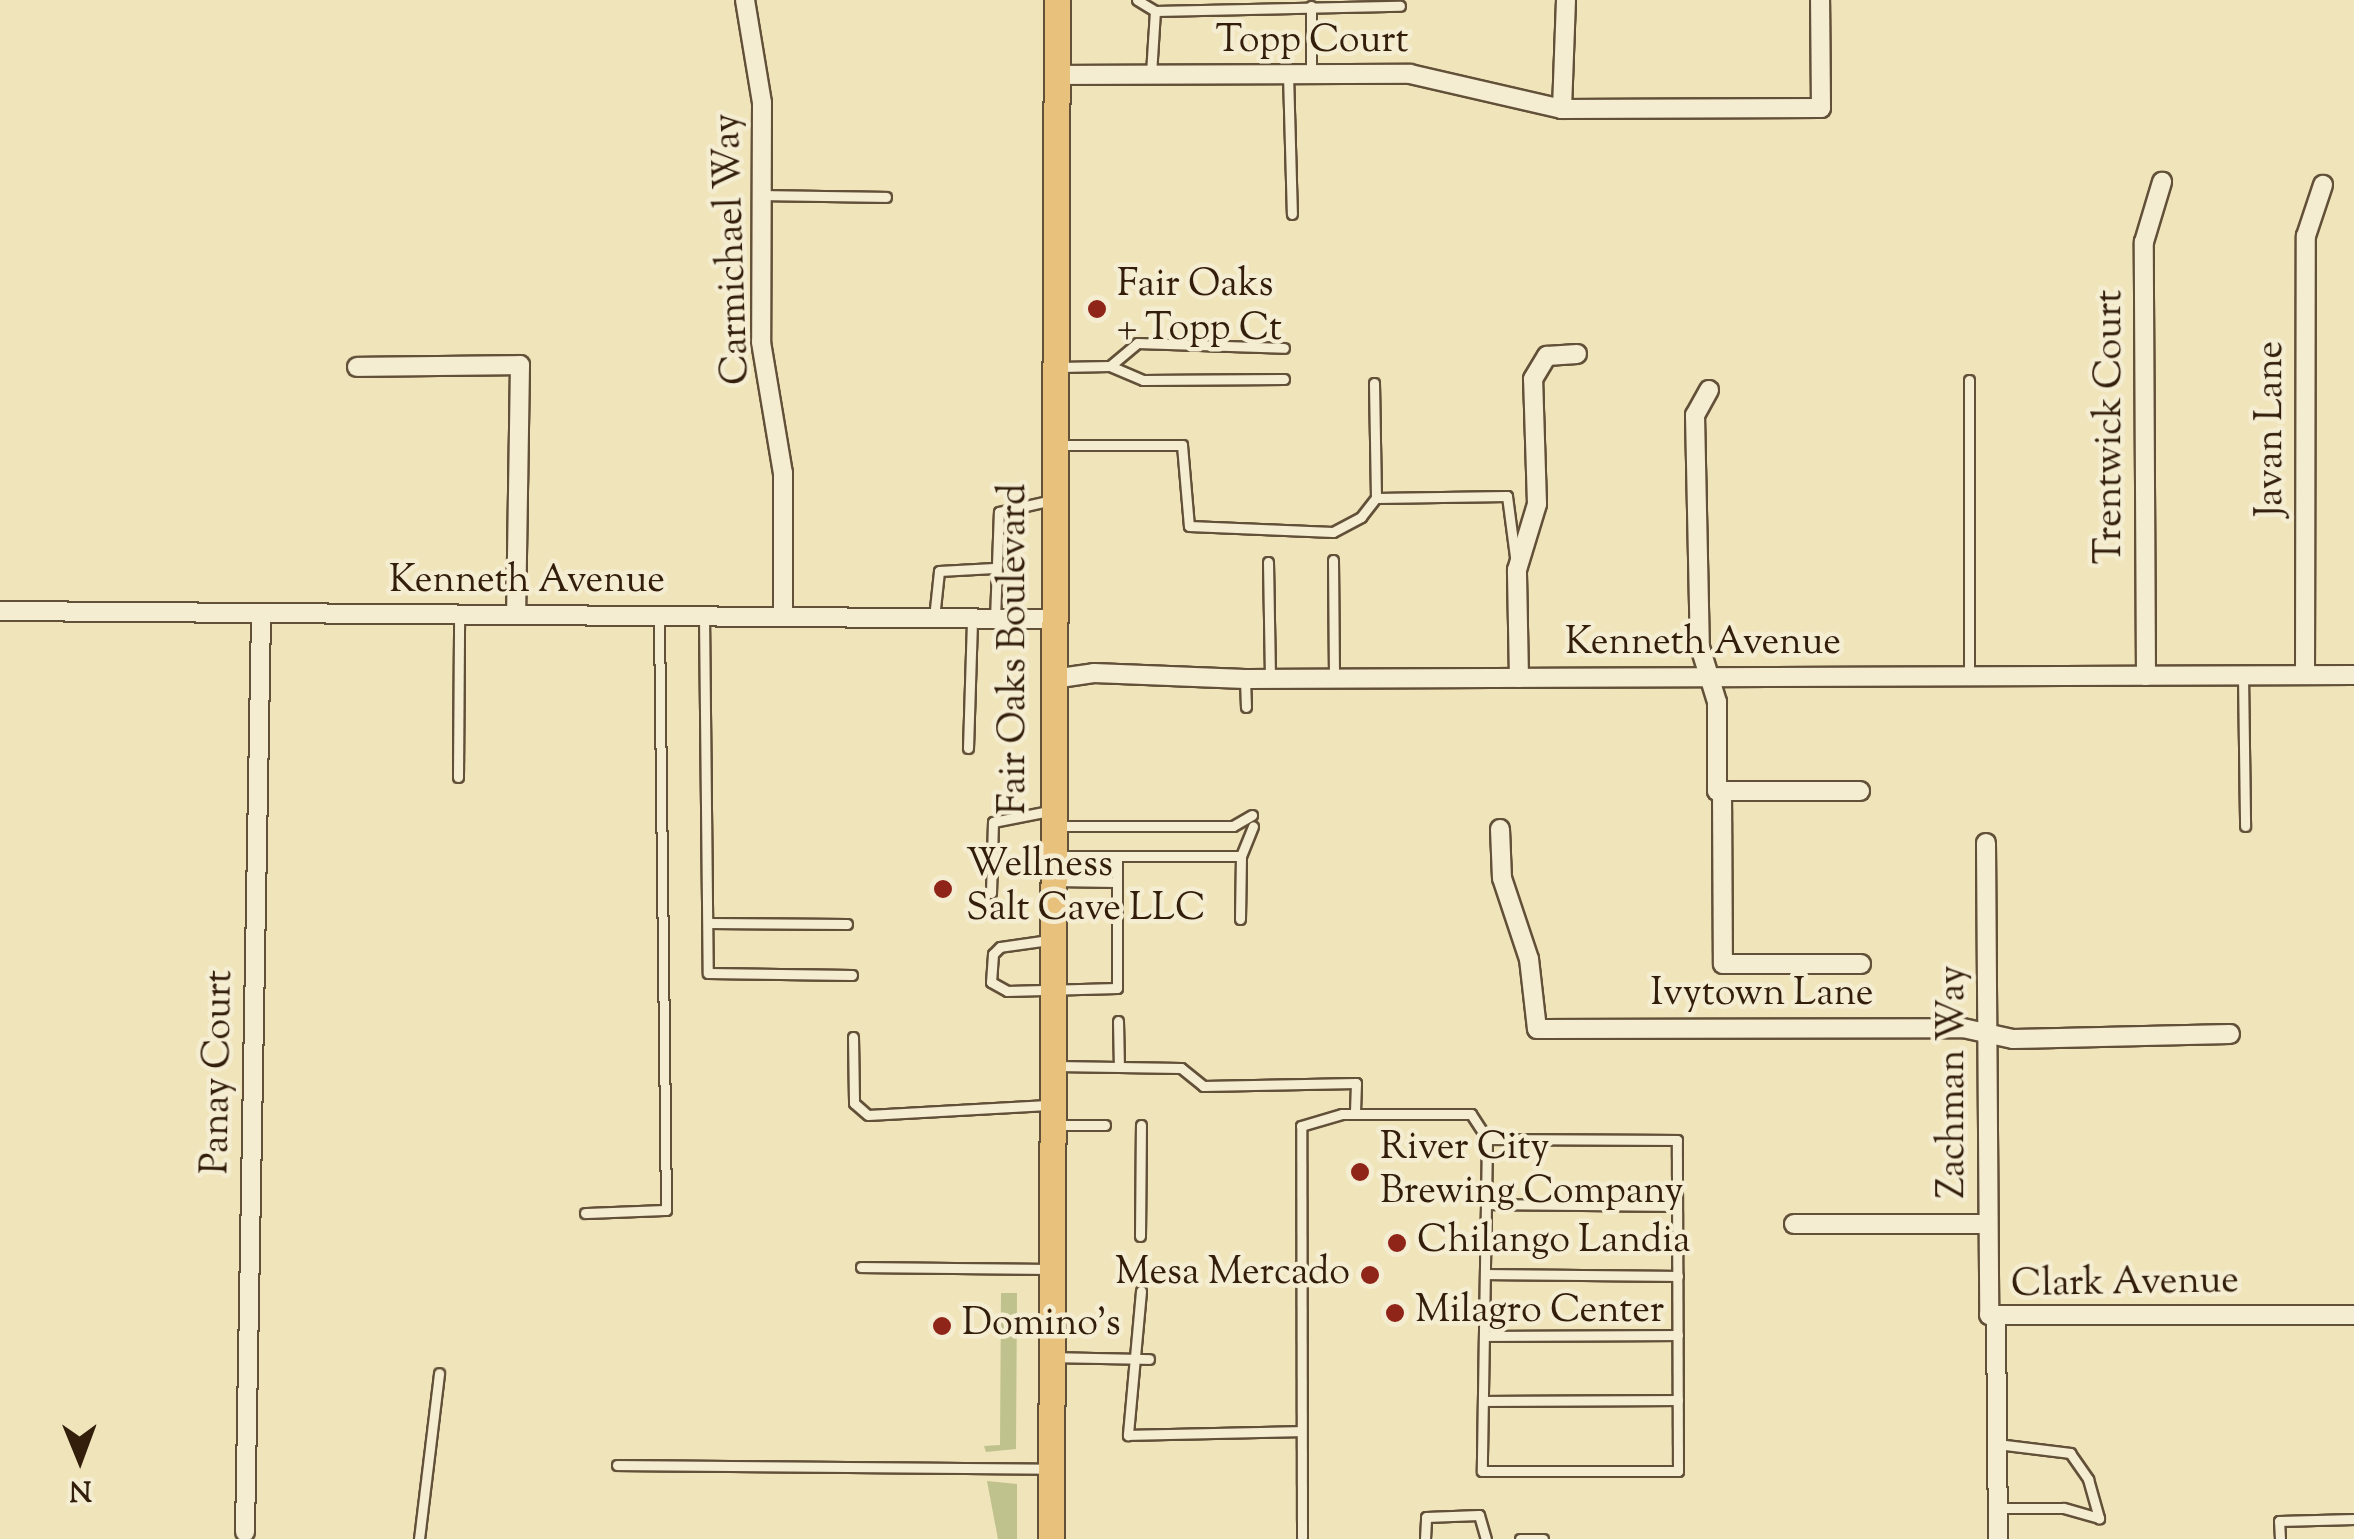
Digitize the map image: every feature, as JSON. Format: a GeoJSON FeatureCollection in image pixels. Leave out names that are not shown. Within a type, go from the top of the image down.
{"type":"FeatureCollection","features":[{"type":"Feature","properties":{"kind":"main road","name":"Fair Oaks Boulevard"},"geometry":{"type":"LineString","coordinates":[[1051,1539],[1057,0]]}},
{"type":"Feature","properties":{"kind":"street","name":"Carmichael Way"},"geometry":{"type":"LineString","coordinates":[[745,0],[762,102],[761,342],[783,473],[783,617]]}},
{"type":"Feature","properties":{"kind":"street"},"geometry":{"type":"LineString","coordinates":[[1562,109],[1566,0]]}},
{"type":"Feature","properties":{"kind":"street","name":"Topp Court"},"geometry":{"type":"LineString","coordinates":[[1056,75],[1438,77],[1520,103],[1562,109],[1821,108],[1820,0]]}},
{"type":"Feature","properties":{"kind":"street","name":"Trentwick Court"},"geometry":{"type":"LineString","coordinates":[[2146,676],[2144,242],[2162,182]]}},
{"type":"Feature","properties":{"kind":"street","name":"Javan Lane"},"geometry":{"type":"LineString","coordinates":[[2305,675],[2306,236],[2323,186]]}},
{"type":"Feature","properties":{"kind":"street"},"geometry":{"type":"LineString","coordinates":[[1519,678],[1517,570],[1538,504],[1534,379],[1547,356],[1578,354]]}},
{"type":"Feature","properties":{"kind":"street"},"geometry":{"type":"LineString","coordinates":[[357,367],[520,365],[516,615]]}},
{"type":"Feature","properties":{"kind":"street"},"geometry":{"type":"LineString","coordinates":[[1709,390],[1695,415],[1700,647],[1717,702],[1723,964],[1860,964]]}},
{"type":"Feature","properties":{"kind":"street","name":"Kenneth Avenue"},"geometry":{"type":"LineString","coordinates":[[0,611],[1053,619]]}},
{"type":"Feature","properties":{"kind":"street","name":"Panay Court"},"geometry":{"type":"LineString","coordinates":[[245,1532],[261,613]]}},
{"type":"Feature","properties":{"kind":"street","name":"Kenneth Avenue"},"geometry":{"type":"LineString","coordinates":[[1053,679],[1094,673],[1245,678],[2354,675]]}},
{"type":"Feature","properties":{"kind":"street"},"geometry":{"type":"LineString","coordinates":[[1722,791],[1860,791]]}},
{"type":"Feature","properties":{"kind":"street","name":"Ivytown Lane"},"geometry":{"type":"LineString","coordinates":[[1500,829],[1502,878],[1529,959],[1538,1029],[1963,1028],[2013,1039],[2230,1034]]}},
{"type":"Feature","properties":{"kind":"street","name":"Zachman Way"},"geometry":{"type":"LineString","coordinates":[[1986,843],[1989,1315],[1996,1314]]}},
{"type":"Feature","properties":{"kind":"street"},"geometry":{"type":"LineString","coordinates":[[1794,1224],[1988,1224]]}},
{"type":"Feature","properties":{"kind":"street","name":"Clark Avenue"},"geometry":{"type":"LineString","coordinates":[[1998,1539],[1996,1314],[2354,1315]]}},
{"type":"Feature","properties":{"kind":"lane"},"geometry":{"type":"LineString","coordinates":[[1137,0],[1155,11],[1400,6]]}},
{"type":"Feature","properties":{"kind":"lane"},"geometry":{"type":"LineString","coordinates":[[1311,6],[1311,74]]}},
{"type":"Feature","properties":{"kind":"lane"},"geometry":{"type":"LineString","coordinates":[[1151,74],[1155,11]]}},
{"type":"Feature","properties":{"kind":"lane"},"geometry":{"type":"LineString","coordinates":[[1288,74],[1292,214]]}},
{"type":"Feature","properties":{"kind":"lane"},"geometry":{"type":"LineString","coordinates":[[762,195],[886,197]]}},
{"type":"Feature","properties":{"kind":"lane"},"geometry":{"type":"LineString","coordinates":[[1110,366],[1138,344],[1284,348]]}},
{"type":"Feature","properties":{"kind":"lane"},"geometry":{"type":"LineString","coordinates":[[1057,367],[1110,366],[1143,380],[1284,379]]}},
{"type":"Feature","properties":{"kind":"lane"},"geometry":{"type":"LineString","coordinates":[[1969,380],[1970,676]]}},
{"type":"Feature","properties":{"kind":"lane"},"geometry":{"type":"LineString","coordinates":[[1054,445],[1182,445],[1190,526],[1333,532],[1361,517],[1376,498],[1374,383]]}},
{"type":"Feature","properties":{"kind":"lane"},"geometry":{"type":"LineString","coordinates":[[1376,498],[1507,496],[1517,570]]}},
{"type":"Feature","properties":{"kind":"lane"},"geometry":{"type":"LineString","coordinates":[[995,619],[999,512],[1054,499]]}},
{"type":"Feature","properties":{"kind":"lane"},"geometry":{"type":"LineString","coordinates":[[1333,560],[1334,678]]}},
{"type":"Feature","properties":{"kind":"lane"},"geometry":{"type":"LineString","coordinates":[[1268,562],[1270,678]]}},
{"type":"Feature","properties":{"kind":"lane"},"geometry":{"type":"LineString","coordinates":[[934,618],[939,572],[994,568]]}},
{"type":"Feature","properties":{"kind":"lane"},"geometry":{"type":"LineString","coordinates":[[458,777],[459,615]]}},
{"type":"Feature","properties":{"kind":"lane"},"geometry":{"type":"LineString","coordinates":[[585,1213],[666,1210],[660,616]]}},
{"type":"Feature","properties":{"kind":"lane"},"geometry":{"type":"LineString","coordinates":[[704,616],[708,973],[852,975]]}},
{"type":"Feature","properties":{"kind":"lane"},"geometry":{"type":"LineString","coordinates":[[968,748],[972,618]]}},
{"type":"Feature","properties":{"kind":"lane"},"geometry":{"type":"LineString","coordinates":[[2243,675],[2245,826]]}},
{"type":"Feature","properties":{"kind":"lane"},"geometry":{"type":"LineString","coordinates":[[1245,678],[1246,708]]}},
{"type":"Feature","properties":{"kind":"lane"},"geometry":{"type":"LineString","coordinates":[[990,893],[994,822],[1052,818],[1233,826],[1252,815]]}},
{"type":"Feature","properties":{"kind":"lane"},"geometry":{"type":"LineString","coordinates":[[1240,919],[1241,856],[1253,826]]}},
{"type":"Feature","properties":{"kind":"lane"},"geometry":{"type":"LineString","coordinates":[[1051,940],[1000,947],[990,966],[991,982],[1007,991],[1117,988],[1116,856]]}},
{"type":"Feature","properties":{"kind":"lane"},"geometry":{"type":"LineString","coordinates":[[1052,868],[1116,856],[1241,856]]}},
{"type":"Feature","properties":{"kind":"lane"},"geometry":{"type":"LineString","coordinates":[[1052,868],[1116,882]]}},
{"type":"Feature","properties":{"kind":"lane"},"geometry":{"type":"LineString","coordinates":[[708,923],[847,924]]}},
{"type":"Feature","properties":{"kind":"lane"},"geometry":{"type":"LineString","coordinates":[[1118,1021],[1118,1067]]}},
{"type":"Feature","properties":{"kind":"lane"},"geometry":{"type":"LineString","coordinates":[[852,1036],[854,1103],[868,1114],[1051,1115],[1104,1125]]}},
{"type":"Feature","properties":{"kind":"lane"},"geometry":{"type":"LineString","coordinates":[[1051,1066],[1180,1068],[1203,1086],[1356,1084],[1355,1114]]}},
{"type":"Feature","properties":{"kind":"lane"},"geometry":{"type":"LineString","coordinates":[[1302,1537],[1300,1126],[1355,1114],[1470,1114],[1487,1139],[1482,1472],[1678,1471],[1677,1140],[1487,1139]]}},
{"type":"Feature","properties":{"kind":"lane"},"geometry":{"type":"LineString","coordinates":[[1140,1125],[1140,1236]]}},
{"type":"Feature","properties":{"kind":"lane"},"geometry":{"type":"LineString","coordinates":[[1486,1204],[1678,1206]]}},
{"type":"Feature","properties":{"kind":"lane"},"geometry":{"type":"LineString","coordinates":[[862,1268],[1050,1268]]}},
{"type":"Feature","properties":{"kind":"lane"},"geometry":{"type":"LineString","coordinates":[[1485,1274],[1678,1276]]}},
{"type":"Feature","properties":{"kind":"lane"},"geometry":{"type":"LineString","coordinates":[[1141,1291],[1128,1435],[1300,1431]]}},
{"type":"Feature","properties":{"kind":"lane"},"geometry":{"type":"LineString","coordinates":[[1484,1336],[1678,1335]]}},
{"type":"Feature","properties":{"kind":"lane"},"geometry":{"type":"LineString","coordinates":[[1050,1357],[1149,1358]]}},
{"type":"Feature","properties":{"kind":"lane"},"geometry":{"type":"LineString","coordinates":[[419,1539],[440,1372]]}},
{"type":"Feature","properties":{"kind":"lane"},"geometry":{"type":"LineString","coordinates":[[1483,1401],[1678,1400]]}},
{"type":"Feature","properties":{"kind":"lane"},"geometry":{"type":"LineString","coordinates":[[1997,1444],[2070,1453],[2088,1480],[2099,1518],[2063,1508],[1998,1508]]}},
{"type":"Feature","properties":{"kind":"lane"},"geometry":{"type":"LineString","coordinates":[[617,1465],[1051,1469]]}},
{"type":"Feature","properties":{"kind":"lane"},"geometry":{"type":"LineString","coordinates":[[1425,1539],[1426,1517],[1479,1515],[1486,1539]]}},
{"type":"Feature","properties":{"kind":"lane"},"geometry":{"type":"LineString","coordinates":[[2280,1539],[2279,1521],[2354,1519]]}},
{"type":"Feature","properties":{"kind":"lane"},"geometry":{"type":"LineString","coordinates":[[1520,1539],[1543,1539]]}},
{"type":"Feature","properties":{"kind":"green space"},"geometry":{"type":"Polygon","coordinates":[[[1001,1293],[1017,1293],[1016,1449],[986,1452],[984,1446],[1000,1445],[1001,1293]]]}},
{"type":"Feature","properties":{"kind":"green space"},"geometry":{"type":"Polygon","coordinates":[[[987,1481],[1017,1484],[1017,1539],[998,1539],[987,1481]]]}},
{"type":"Feature","properties":{"kind":"place","name":"Fair Oaks + Topp Ct"},"geometry":{"type":"Point","coordinates":[1097,309]}},
{"type":"Feature","properties":{"kind":"place","name":"Wellness Salt Cave LLC"},"geometry":{"type":"Point","coordinates":[943,889]}},
{"type":"Feature","properties":{"kind":"place","name":"River City Brewing Company"},"geometry":{"type":"Point","coordinates":[1360,1172]}},
{"type":"Feature","properties":{"kind":"place","name":"Chilango Landia"},"geometry":{"type":"Point","coordinates":[1397,1243]}},
{"type":"Feature","properties":{"kind":"place","name":"Mesa Mercado"},"geometry":{"type":"Point","coordinates":[1370,1275]}},
{"type":"Feature","properties":{"kind":"place","name":"Milagro Center"},"geometry":{"type":"Point","coordinates":[1395,1313]}},
{"type":"Feature","properties":{"kind":"place","name":"Domino's"},"geometry":{"type":"Point","coordinates":[942,1326]}}]}
